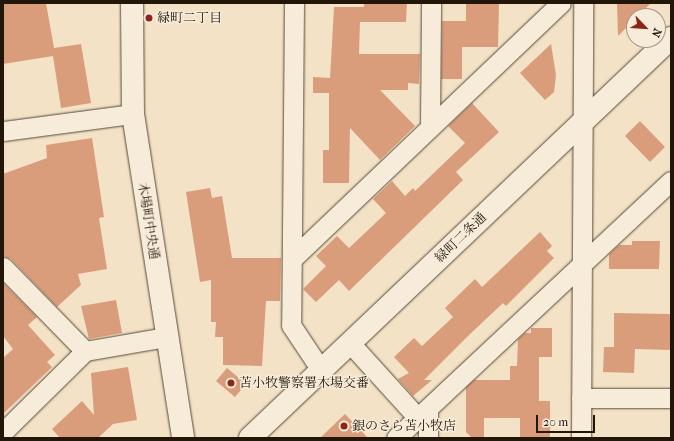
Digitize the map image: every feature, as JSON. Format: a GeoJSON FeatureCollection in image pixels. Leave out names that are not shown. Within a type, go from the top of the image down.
{"type":"FeatureCollection","features":[{"type":"Feature","properties":{"kind":"street","name":"木場町中央通"},"geometry":{"type":"LineString","coordinates":[[132,3],[133,114],[166,337],[183,438]]}},
{"type":"Feature","properties":{"kind":"street"},"geometry":{"type":"LineString","coordinates":[[294,3],[291,325],[321,370]]}},
{"type":"Feature","properties":{"kind":"street"},"geometry":{"type":"LineString","coordinates":[[430,125],[431,3]]}},
{"type":"Feature","properties":{"kind":"street"},"geometry":{"type":"LineString","coordinates":[[292,259],[430,125],[561,3]]}},
{"type":"Feature","properties":{"kind":"street"},"geometry":{"type":"LineString","coordinates":[[580,438],[583,3]]}},
{"type":"Feature","properties":{"kind":"street","name":"緑町二条通"},"geometry":{"type":"LineString","coordinates":[[250,438],[671,38]]}},
{"type":"Feature","properties":{"kind":"street"},"geometry":{"type":"LineString","coordinates":[[3,131],[133,114]]}},
{"type":"Feature","properties":{"kind":"street"},"geometry":{"type":"LineString","coordinates":[[396,438],[582,267],[671,181]]}},
{"type":"Feature","properties":{"kind":"street"},"geometry":{"type":"LineString","coordinates":[[3,267],[85,351]]}},
{"type":"Feature","properties":{"kind":"street"},"geometry":{"type":"LineString","coordinates":[[3,432],[85,351],[166,337]]}},
{"type":"Feature","properties":{"kind":"street"},"geometry":{"type":"LineString","coordinates":[[350,343],[423,413],[428,438]]}},
{"type":"Feature","properties":{"kind":"street"},"geometry":{"type":"LineString","coordinates":[[581,398],[671,398]]}},
{"type":"Feature","properties":{"kind":"building"},"geometry":{"type":"Polygon","coordinates":[[[3,3],[46,3],[54,48],[81,44],[91,103],[61,108],[53,56],[3,64],[3,3]]]}},
{"type":"Feature","properties":{"kind":"building"},"geometry":{"type":"Polygon","coordinates":[[[364,3],[407,3],[406,22],[360,22],[359,54],[420,54],[419,84],[408,83],[408,90],[380,90],[415,126],[380,160],[350,128],[349,183],[323,183],[323,150],[329,150],[329,93],[313,93],[313,77],[330,78],[334,7],[364,7],[364,3]]]}},
{"type":"Feature","properties":{"kind":"building"},"geometry":{"type":"Polygon","coordinates":[[[466,3],[499,3],[498,47],[462,47],[462,79],[441,79],[442,21],[466,21],[466,3]]]}},
{"type":"Feature","properties":{"kind":"building"},"geometry":{"type":"Polygon","coordinates":[[[617,3],[651,3],[646,8],[626,8],[626,28],[618,36],[617,3]]]}},
{"type":"Feature","properties":{"kind":"building"},"geometry":{"type":"Polygon","coordinates":[[[551,44],[556,75],[554,92],[545,100],[520,73],[551,44]]]}},
{"type":"Feature","properties":{"kind":"building"},"geometry":{"type":"Polygon","coordinates":[[[472,103],[499,132],[456,172],[463,180],[349,291],[339,280],[316,302],[303,289],[326,266],[316,256],[337,236],[349,248],[386,213],[373,199],[392,181],[405,196],[413,188],[415,191],[465,143],[448,126],[472,103]]]}},
{"type":"Feature","properties":{"kind":"building"},"geometry":{"type":"Polygon","coordinates":[[[640,121],[665,147],[650,162],[625,136],[640,121]]]}},
{"type":"Feature","properties":{"kind":"building"},"geometry":{"type":"Polygon","coordinates":[[[92,138],[104,217],[99,218],[107,269],[78,274],[81,285],[57,307],[11,259],[3,256],[3,174],[47,158],[46,145],[92,138]]]}},
{"type":"Feature","properties":{"kind":"building"},"geometry":{"type":"Polygon","coordinates":[[[210,188],[212,198],[222,196],[232,258],[281,258],[280,301],[266,301],[262,366],[223,365],[223,337],[215,337],[216,322],[211,322],[211,280],[200,282],[186,192],[210,188]]]}},
{"type":"Feature","properties":{"kind":"building"},"geometry":{"type":"Polygon","coordinates":[[[540,232],[552,246],[547,251],[554,258],[506,306],[503,303],[468,336],[424,380],[432,380],[413,396],[398,379],[409,373],[394,357],[414,338],[422,346],[453,317],[445,308],[475,279],[482,287],[540,232]]]}},
{"type":"Feature","properties":{"kind":"building"},"geometry":{"type":"Polygon","coordinates":[[[632,241],[660,241],[659,269],[609,269],[609,254],[619,245],[632,245],[632,241]]]}},
{"type":"Feature","properties":{"kind":"building"},"geometry":{"type":"Polygon","coordinates":[[[3,283],[37,317],[28,325],[55,355],[47,362],[52,367],[3,414],[3,358],[13,349],[3,336],[3,283]]]}},
{"type":"Feature","properties":{"kind":"building"},"geometry":{"type":"Polygon","coordinates":[[[116,300],[122,333],[89,339],[81,306],[116,300]]]}},
{"type":"Feature","properties":{"kind":"building"},"geometry":{"type":"Polygon","coordinates":[[[614,313],[671,314],[671,350],[635,349],[634,373],[603,372],[604,347],[614,347],[614,313]]]}},
{"type":"Feature","properties":{"kind":"building"},"geometry":{"type":"Polygon","coordinates":[[[531,328],[552,328],[552,357],[539,357],[539,401],[550,401],[550,438],[520,438],[520,418],[484,418],[484,438],[472,438],[466,432],[466,387],[474,380],[510,380],[510,366],[517,366],[518,339],[525,333],[531,333],[531,328]]]}},
{"type":"Feature","properties":{"kind":"building"},"geometry":{"type":"Polygon","coordinates":[[[128,367],[137,420],[113,424],[98,438],[60,438],[52,429],[82,401],[94,415],[91,373],[128,367]]]}},
{"type":"Feature","properties":{"kind":"building","name":"苫小牧警察署木場交番"},"geometry":{"type":"Polygon","coordinates":[[[227,368],[246,384],[235,397],[216,381],[227,368]]]}},
{"type":"Feature","properties":{"kind":"building","name":"銀のさら苫小牧店"},"geometry":{"type":"Polygon","coordinates":[[[345,414],[368,438],[320,438],[345,414]]]}},
{"type":"Feature","properties":{"kind":"place","name":"緑町二丁目"},"geometry":{"type":"Point","coordinates":[149,18]}},
{"type":"Feature","properties":{"kind":"place","name":"苫小牧警察署木場交番"},"geometry":{"type":"Point","coordinates":[231,383]}},
{"type":"Feature","properties":{"kind":"place","name":"銀のさら苫小牧店"},"geometry":{"type":"Point","coordinates":[344,426]}}]}
